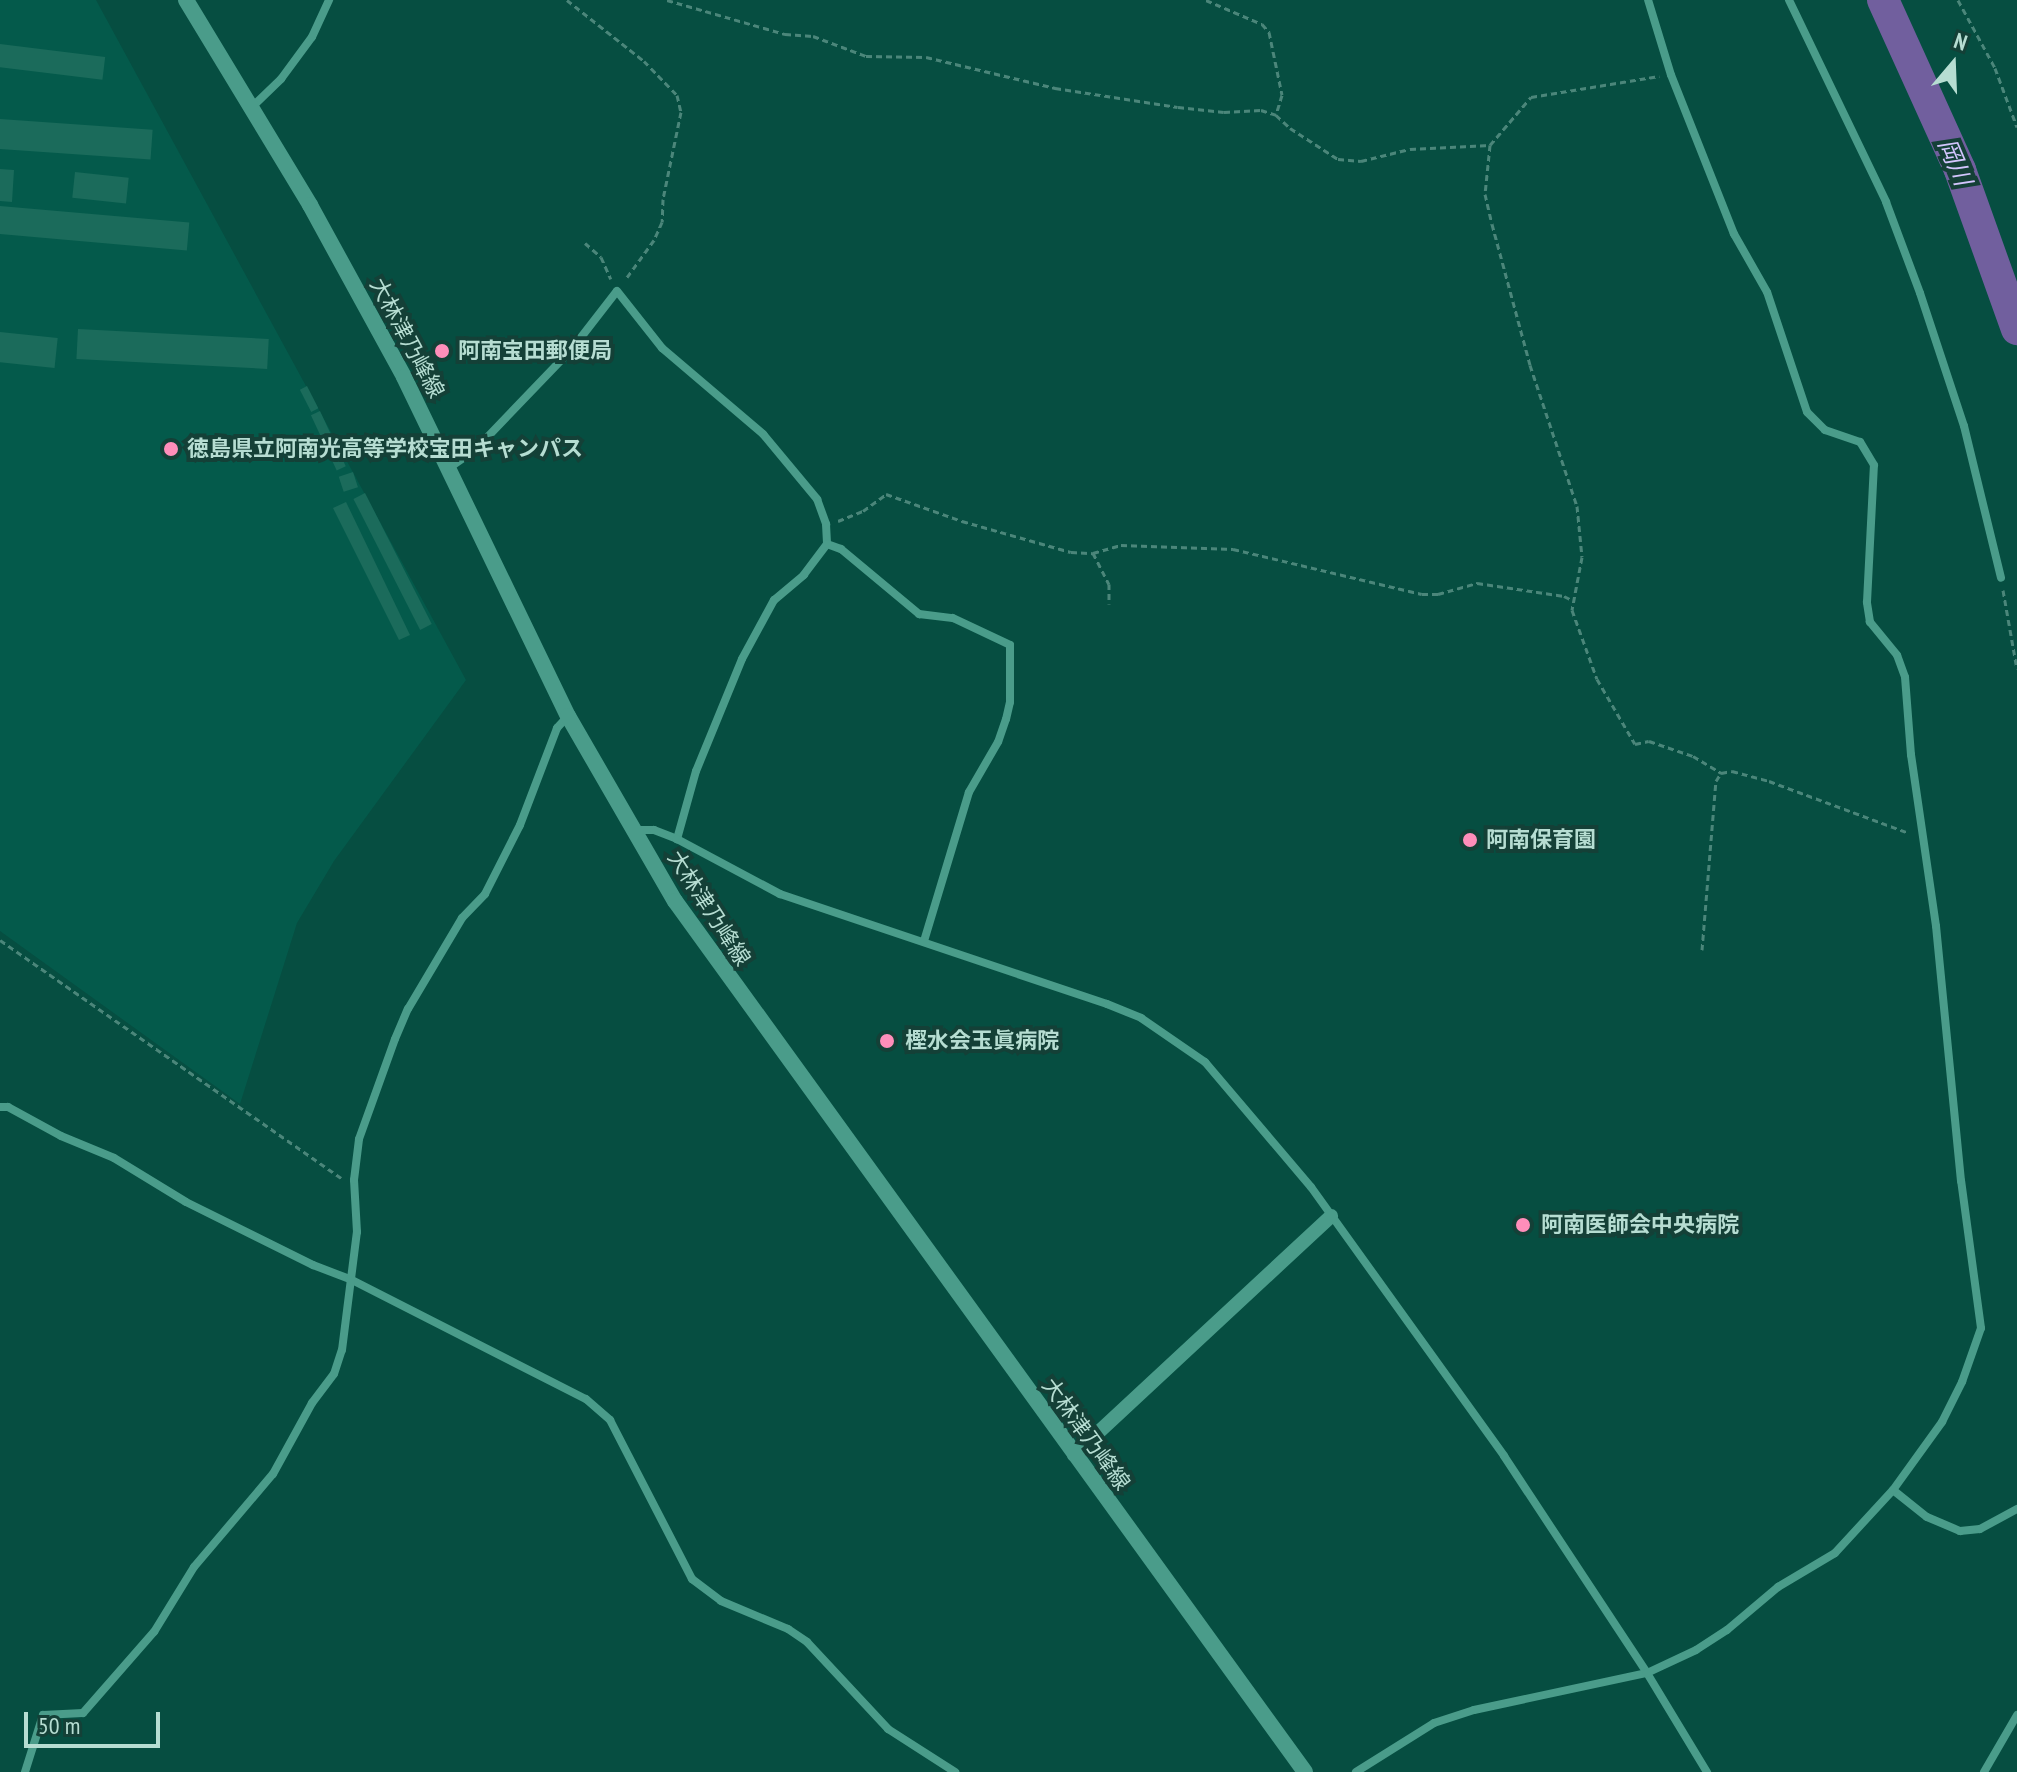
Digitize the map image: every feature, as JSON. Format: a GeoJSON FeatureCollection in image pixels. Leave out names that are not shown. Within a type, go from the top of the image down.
{"type":"FeatureCollection","features":[{"type":"Feature","properties":{"kind":"main road","name":"大林津乃峰線"},"geometry":{"type":"LineString","coordinates":[[186,0],[310,205],[404,377],[568,716],[633,830],[734,986],[1305,1772]]}},
{"type":"Feature","properties":{"kind":"street"},"geometry":{"type":"LineString","coordinates":[[251,108],[273,89],[312,37],[329,0]]}},
{"type":"Feature","properties":{"kind":"street"},"geometry":{"type":"LineString","coordinates":[[1356,1772],[1434,1723],[1460,1714],[1647,1673],[1696,1650],[1727,1630],[1778,1587],[1835,1553],[1893,1490],[1942,1422],[1962,1382],[1981,1328],[1982,1316],[1961,1181],[1941,973],[1921,832],[1905,677],[1897,655],[1870,622],[1867,602],[1874,465],[1860,442],[1825,430],[1807,412],[1767,292],[1734,234],[1671,75],[1648,0]]}},
{"type":"Feature","properties":{"kind":"street"},"geometry":{"type":"LineString","coordinates":[[1789,0],[1881,189],[1920,293],[1964,426],[2001,578]]}},
{"type":"Feature","properties":{"kind":"street"},"geometry":{"type":"LineString","coordinates":[[448,468],[475,450],[572,349],[617,291],[662,348],[763,434],[817,499],[826,524],[827,544],[804,575],[774,600],[742,659],[696,771],[677,839]]}},
{"type":"Feature","properties":{"kind":"street"},"geometry":{"type":"LineString","coordinates":[[827,544],[841,549],[919,614],[953,618],[1010,645],[1010,702],[1006,719],[998,742],[969,792],[924,941]]}},
{"type":"Feature","properties":{"kind":"street"},"geometry":{"type":"LineString","coordinates":[[25,1772],[43,1715],[83,1713],[91,1706],[154,1632],[194,1567],[273,1474],[312,1403],[334,1374],[342,1350],[357,1232],[354,1180],[359,1139],[408,1009],[462,918],[485,894],[520,825],[557,728],[568,716]]}},
{"type":"Feature","properties":{"kind":"street"},"geometry":{"type":"LineString","coordinates":[[633,830],[654,830],[677,839],[780,894],[1141,1018],[1205,1062],[1331,1216],[1504,1456],[1647,1673],[1707,1772]]}},
{"type":"Feature","properties":{"kind":"street"},"geometry":{"type":"LineString","coordinates":[[0,1107],[8,1107],[61,1136],[114,1158],[186,1202],[313,1265],[350,1279],[586,1399],[610,1420],[692,1579],[721,1601],[788,1629],[807,1642],[888,1729],[955,1772]]}},
{"type":"Feature","properties":{"kind":"street"},"geometry":{"type":"LineString","coordinates":[[1074,1455],[1331,1216]]}},
{"type":"Feature","properties":{"kind":"street"},"geometry":{"type":"LineString","coordinates":[[1893,1490],[1942,1526],[1960,1531],[1980,1529],[2017,1509]]}},
{"type":"Feature","properties":{"kind":"street"},"geometry":{"type":"LineString","coordinates":[[1984,1772],[2017,1715]]}},
{"type":"Feature","properties":{"kind":"path"},"geometry":{"type":"LineString","coordinates":[[567,0],[644,61],[677,95],[681,112],[663,199],[662,222],[654,240],[617,291],[601,257],[585,243]]}},
{"type":"Feature","properties":{"kind":"path"},"geometry":{"type":"LineString","coordinates":[[667,0],[785,34],[813,36],[866,56],[926,57],[1055,88],[1178,107],[1224,112],[1261,110],[1276,115],[1290,128],[1338,159],[1361,161],[1410,149],[1490,145]]}},
{"type":"Feature","properties":{"kind":"path"},"geometry":{"type":"LineString","coordinates":[[1206,0],[1262,24],[1269,32],[1282,95],[1276,115]]}},
{"type":"Feature","properties":{"kind":"path"},"geometry":{"type":"LineString","coordinates":[[1958,0],[1995,68],[2017,127]]}},
{"type":"Feature","properties":{"kind":"path"},"geometry":{"type":"LineString","coordinates":[[1671,75],[1531,97],[1490,145],[1485,194],[1492,224],[1530,365],[1577,506],[1582,557],[1572,610],[1597,679],[1635,744],[1649,741],[1693,756],[1721,773],[1732,771],[1769,781],[1909,833],[1921,832]]}},
{"type":"Feature","properties":{"kind":"path"},"geometry":{"type":"LineString","coordinates":[[826,524],[863,511],[886,494],[1024,541],[1071,552],[1093,553],[1121,545],[1233,549],[1422,594],[1438,594],[1477,583],[1564,596],[1574,601]]}},
{"type":"Feature","properties":{"kind":"path"},"geometry":{"type":"LineString","coordinates":[[1093,553],[1109,584],[1109,604]]}},
{"type":"Feature","properties":{"kind":"path"},"geometry":{"type":"LineString","coordinates":[[2001,578],[2017,669]]}},
{"type":"Feature","properties":{"kind":"path"},"geometry":{"type":"LineString","coordinates":[[1702,950],[1716,781],[1721,773]]}},
{"type":"Feature","properties":{"kind":"path"},"geometry":{"type":"LineString","coordinates":[[0,940],[326,1170],[338,1178],[354,1180]]}},
{"type":"Feature","properties":{"kind":"shaded area","name":"徳島県立阿南光高等学校宝田キャンパス"},"geometry":{"type":"Polygon","coordinates":[[[0,0],[96,0],[466,680],[334,861],[297,923],[240,1104],[0,931],[0,0]]]}},
{"type":"Feature","properties":{"kind":"building"},"geometry":{"type":"Polygon","coordinates":[[[0,44],[105,57],[102,80],[0,67],[0,44]]]}},
{"type":"Feature","properties":{"kind":"building"},"geometry":{"type":"Polygon","coordinates":[[[0,119],[153,130],[151,160],[0,149],[0,119]]]}},
{"type":"Feature","properties":{"kind":"building"},"geometry":{"type":"Polygon","coordinates":[[[0,169],[14,170],[12,202],[0,201],[0,169]]]}},
{"type":"Feature","properties":{"kind":"building"},"geometry":{"type":"Polygon","coordinates":[[[75,172],[129,178],[126,204],[72,198],[75,172]]]}},
{"type":"Feature","properties":{"kind":"building"},"geometry":{"type":"Polygon","coordinates":[[[0,206],[189,223],[187,250],[0,234],[0,206]]]}},
{"type":"Feature","properties":{"kind":"building"},"geometry":{"type":"Polygon","coordinates":[[[78,329],[269,339],[267,369],[76,359],[78,329]]]}},
{"type":"Feature","properties":{"kind":"building"},"geometry":{"type":"Polygon","coordinates":[[[0,332],[58,338],[55,368],[0,362],[0,332]]]}},
{"type":"Feature","properties":{"kind":"building"},"geometry":{"type":"Polygon","coordinates":[[[307,386],[318,408],[311,412],[300,390],[307,386]]]}},
{"type":"Feature","properties":{"kind":"building"},"geometry":{"type":"Polygon","coordinates":[[[320,411],[346,466],[337,471],[311,415],[320,411]]]}},
{"type":"Feature","properties":{"kind":"building"},"geometry":{"type":"Polygon","coordinates":[[[353,472],[358,487],[344,492],[339,477],[353,472]]]}},
{"type":"Feature","properties":{"kind":"building"},"geometry":{"type":"Polygon","coordinates":[[[365,493],[432,624],[420,630],[353,499],[365,493]]]}},
{"type":"Feature","properties":{"kind":"building"},"geometry":{"type":"Polygon","coordinates":[[[346,502],[410,635],[399,640],[333,508],[346,502]]]}},
{"type":"Feature","properties":{"kind":"waterway","name":"岡川"},"geometry":{"type":"LineString","coordinates":[[1883,0],[1960,170],[2017,329]]}},
{"type":"Feature","properties":{"kind":"place","name":"阿南宝田郵便局"},"geometry":{"type":"Point","coordinates":[442,351]}},
{"type":"Feature","properties":{"kind":"place","name":"徳島県立阿南光高等学校宝田キャンパス"},"geometry":{"type":"Point","coordinates":[171,449]}},
{"type":"Feature","properties":{"kind":"place","name":"阿南保育園"},"geometry":{"type":"Point","coordinates":[1470,840]}},
{"type":"Feature","properties":{"kind":"place","name":"樫水会玉眞病院"},"geometry":{"type":"Point","coordinates":[887,1041]}},
{"type":"Feature","properties":{"kind":"place","name":"阿南医師会中央病院"},"geometry":{"type":"Point","coordinates":[1523,1225]}}]}
